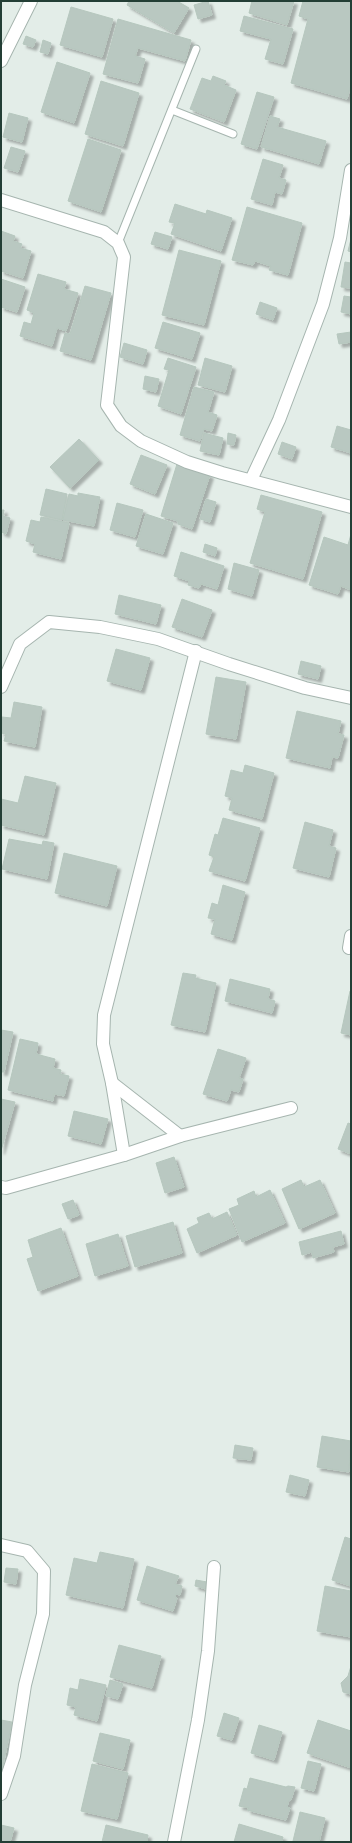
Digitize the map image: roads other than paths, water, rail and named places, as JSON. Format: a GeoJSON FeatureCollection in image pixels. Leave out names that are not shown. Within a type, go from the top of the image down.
{"type":"FeatureCollection","features":[{"type":"Feature","properties":{"kind":"street"},"geometry":{"type":"LineString","coordinates":[[1,61],[31,1]]}},
{"type":"Feature","properties":{"kind":"street"},"geometry":{"type":"LineString","coordinates":[[251,480],[279,420],[323,304],[340,238],[351,170]]}},
{"type":"Feature","properties":{"kind":"street"},"geometry":{"type":"LineString","coordinates":[[1,200],[104,232],[118,243],[124,257],[108,405],[121,426],[141,441],[187,462],[351,507]]}},
{"type":"Feature","properties":{"kind":"street"},"geometry":{"type":"LineString","coordinates":[[1,687],[20,644],[49,622],[107,628],[158,639],[196,651],[228,664],[305,688],[351,698]]}},
{"type":"Feature","properties":{"kind":"street"},"geometry":{"type":"LineString","coordinates":[[124,1155],[112,1083],[103,1044],[104,1016],[196,651]]}},
{"type":"Feature","properties":{"kind":"street"},"geometry":{"type":"LineString","coordinates":[[349,948],[351,936]]}},
{"type":"Feature","properties":{"kind":"street"},"geometry":{"type":"LineString","coordinates":[[112,1083],[180,1136]]}},
{"type":"Feature","properties":{"kind":"street"},"geometry":{"type":"LineString","coordinates":[[1,1187],[6,1188],[124,1155],[180,1136],[291,1108]]}},
{"type":"Feature","properties":{"kind":"street"},"geometry":{"type":"LineString","coordinates":[[1,1546],[26,1551],[44,1571],[43,1614],[25,1685],[14,1756],[1,1794]]}},
{"type":"Feature","properties":{"kind":"street"},"geometry":{"type":"LineString","coordinates":[[174,1842],[198,1720],[208,1651],[214,1567]]}},
{"type":"Feature","properties":{"kind":"lane"},"geometry":{"type":"LineString","coordinates":[[118,243],[196,49]]}},
{"type":"Feature","properties":{"kind":"lane"},"geometry":{"type":"LineString","coordinates":[[172,110],[233,134]]}}]}
